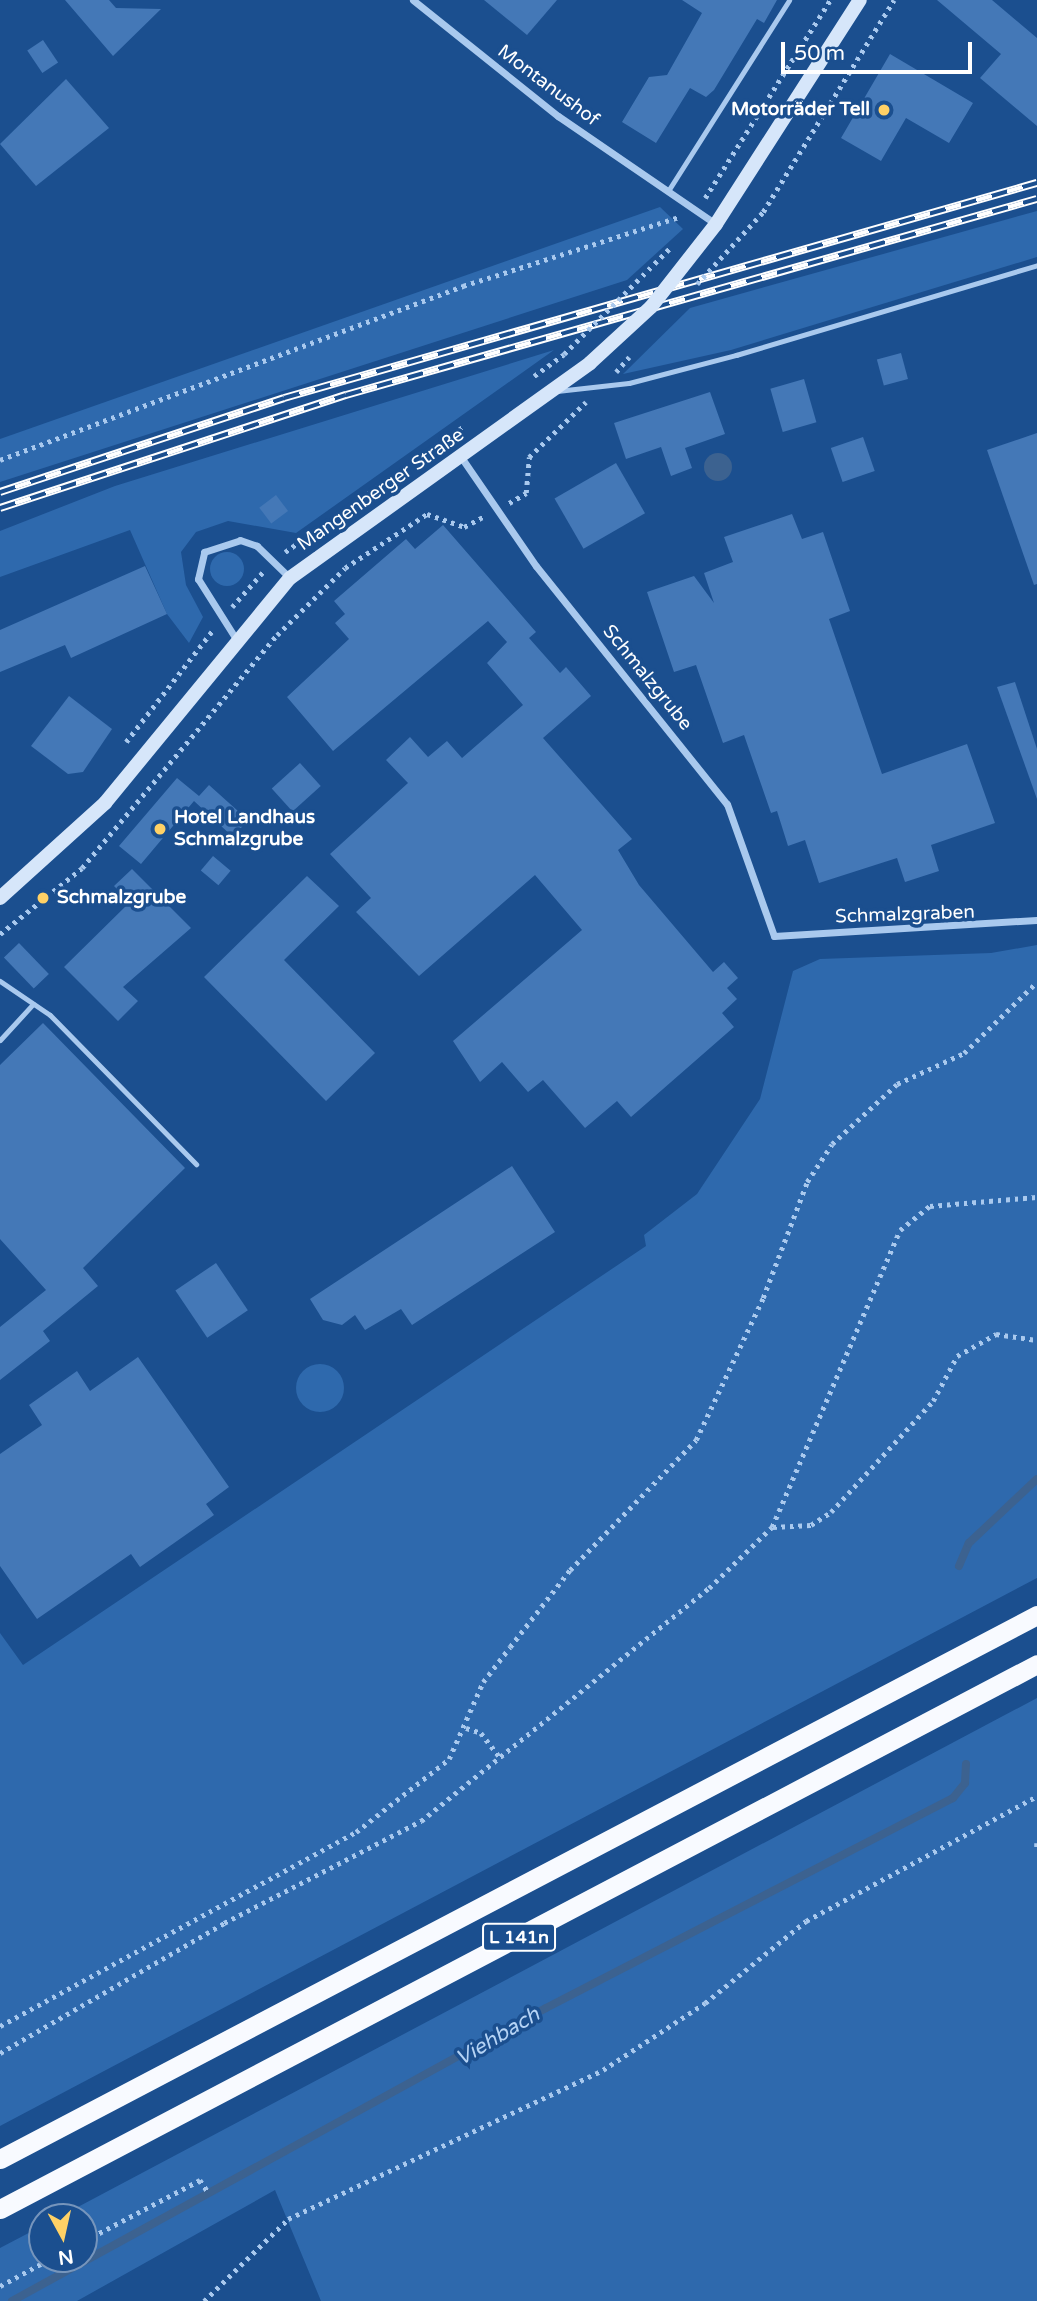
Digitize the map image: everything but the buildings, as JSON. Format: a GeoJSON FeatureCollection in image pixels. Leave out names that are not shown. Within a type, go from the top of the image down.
{"type":"FeatureCollection","features":[{"type":"Feature","properties":{"kind":"highway","name":"L 141n"},"geometry":{"type":"LineString","coordinates":[[0,2159],[1037,1615]]}},
{"type":"Feature","properties":{"kind":"highway","name":"L 141n"},"geometry":{"type":"LineString","coordinates":[[0,2209],[1037,1664]]}},
{"type":"Feature","properties":{"kind":"main road","name":"Mangenberger Straße"},"geometry":{"type":"LineString","coordinates":[[0,898],[106,803],[236,639],[290,578],[555,391],[651,307],[716,224],[860,0]]}},
{"type":"Feature","properties":{"kind":"street","name":"Montanushof"},"geometry":{"type":"LineString","coordinates":[[413,0],[558,116],[716,224]]}},
{"type":"Feature","properties":{"kind":"street","name":"Schmalzgrube"},"geometry":{"type":"LineString","coordinates":[[461,457],[497,510],[727,804],[774,936]]}},
{"type":"Feature","properties":{"kind":"street"},"geometry":{"type":"LineString","coordinates":[[236,639],[198,579],[204,552],[240,540],[257,546],[290,578]]}},
{"type":"Feature","properties":{"kind":"street","name":"Schmalzgraben"},"geometry":{"type":"LineString","coordinates":[[774,936],[1037,920]]}},
{"type":"Feature","properties":{"kind":"lane"},"geometry":{"type":"LineString","coordinates":[[668,191],[789,0]]}},
{"type":"Feature","properties":{"kind":"lane"},"geometry":{"type":"LineString","coordinates":[[555,391],[601,388],[736,355],[1037,265]]}},
{"type":"Feature","properties":{"kind":"lane"},"geometry":{"type":"LineString","coordinates":[[0,981],[33,1004],[196,1164]]}},
{"type":"Feature","properties":{"kind":"lane"},"geometry":{"type":"LineString","coordinates":[[0,1040],[33,1004]]}},
{"type":"Feature","properties":{"kind":"path"},"geometry":{"type":"LineString","coordinates":[[564,354],[690,228],[697,211],[830,0]]}},
{"type":"Feature","properties":{"kind":"path"},"geometry":{"type":"LineString","coordinates":[[763,212],[894,0]]}},
{"type":"Feature","properties":{"kind":"path"},"geometry":{"type":"LineString","coordinates":[[0,460],[463,286],[697,211]]}},
{"type":"Feature","properties":{"kind":"path"},"geometry":{"type":"LineString","coordinates":[[0,933],[82,868],[277,635],[345,568],[428,514],[464,527],[526,493],[529,457],[601,388]]}},
{"type":"Feature","properties":{"kind":"path"},"geometry":{"type":"LineString","coordinates":[[0,2026],[356,1832],[449,1759],[466,1728],[483,1682],[569,1570],[696,1440],[763,1298],[807,1182],[832,1144],[897,1084],[964,1053],[1037,982]]}},
{"type":"Feature","properties":{"kind":"path"},"geometry":{"type":"LineString","coordinates":[[0,2053],[224,1923],[421,1821],[709,1588],[772,1527],[900,1230],[930,1206],[1037,1197]]}},
{"type":"Feature","properties":{"kind":"path"},"geometry":{"type":"LineString","coordinates":[[772,1527],[811,1525],[831,1512],[933,1401],[957,1356],[996,1334],[1037,1339]]}},
{"type":"Feature","properties":{"kind":"path"},"geometry":{"type":"LineString","coordinates":[[466,1728],[481,1733],[499,1756]]}},
{"type":"Feature","properties":{"kind":"path"},"geometry":{"type":"LineString","coordinates":[[204,2301],[288,2219],[603,2070],[705,2003],[806,1921],[1037,1796]]}},
{"type":"Feature","properties":{"kind":"path"},"geometry":{"type":"LineString","coordinates":[[1037,1843],[1037,1850]]}},
{"type":"Feature","properties":{"kind":"path"},"geometry":{"type":"LineString","coordinates":[[98,2234],[200,2180],[208,2192]]}},
{"type":"Feature","properties":{"kind":"path"},"geometry":{"type":"LineString","coordinates":[[0,2286],[28,2271]]}},
{"type":"Feature","properties":{"kind":"shaded area"},"geometry":{"type":"Polygon","coordinates":[[[660,207],[683,229],[627,280],[0,482],[0,439],[660,207]]]}},
{"type":"Feature","properties":{"kind":"shaded area"},"geometry":{"type":"Polygon","coordinates":[[[1037,211],[1037,257],[731,350],[623,374],[690,308],[1037,211]]]}},
{"type":"Feature","properties":{"kind":"shaded area"},"geometry":{"type":"Polygon","coordinates":[[[554,350],[296,533],[228,521],[196,532],[181,552],[186,585],[203,617],[189,643],[167,614],[130,530],[0,577],[0,531],[115,486],[554,350]]]}},
{"type":"Feature","properties":{"kind":"shaded area"},"geometry":{"type":"Polygon","coordinates":[[[718,453],[728,457],[732,467],[728,477],[718,481],[708,477],[704,467],[708,457],[718,453]]]}},
{"type":"Feature","properties":{"kind":"shaded area"},"geometry":{"type":"Polygon","coordinates":[[[227,552],[239,557],[244,569],[239,581],[227,586],[215,581],[210,569],[215,557],[227,552]]]}},
{"type":"Feature","properties":{"kind":"shaded area"},"geometry":{"type":"Polygon","coordinates":[[[1037,945],[1037,1578],[0,2126],[0,1633],[23,1665],[646,1246],[644,1235],[697,1194],[760,1099],[793,971],[820,959],[991,953],[1037,945]]]}},
{"type":"Feature","properties":{"kind":"shaded area"},"geometry":{"type":"Polygon","coordinates":[[[320,1364],[337,1371],[344,1388],[337,1405],[320,1412],[303,1405],[296,1388],[303,1371],[320,1364]]]}},
{"type":"Feature","properties":{"kind":"shaded area"},"geometry":{"type":"Polygon","coordinates":[[[1037,1698],[1037,2301],[321,2301],[275,2190],[77,2301],[0,2301],[0,2248],[28,2233],[28,2273],[98,2273],[98,2203],[85,2203],[1037,1698]]]}},
{"type":"Feature","properties":{"kind":"waterway","name":"Viehbach"},"geometry":{"type":"LineString","coordinates":[[959,1566],[969,1543],[1037,1479]]}},
{"type":"Feature","properties":{"kind":"waterway","name":"Viehbach"},"geometry":{"type":"LineString","coordinates":[[12,2301],[546,2008],[953,1798],[965,1783],[966,1764]]}},
{"type":"Feature","properties":{"kind":"railway"},"geometry":{"type":"LineString","coordinates":[[0,492],[284,398],[1037,183]]}},
{"type":"Feature","properties":{"kind":"railway"},"geometry":{"type":"LineString","coordinates":[[0,508],[346,395],[1037,199]]}},
{"type":"Feature","properties":{"kind":"place","name":"Motorräder Tell"},"geometry":{"type":"Point","coordinates":[884,110]}},
{"type":"Feature","properties":{"kind":"place","name":"Hotel Landhaus Schmalzgrube"},"geometry":{"type":"Point","coordinates":[160,829]}},
{"type":"Feature","properties":{"kind":"place","name":"Schmalzgrube"},"geometry":{"type":"Point","coordinates":[43,898]}}]}
